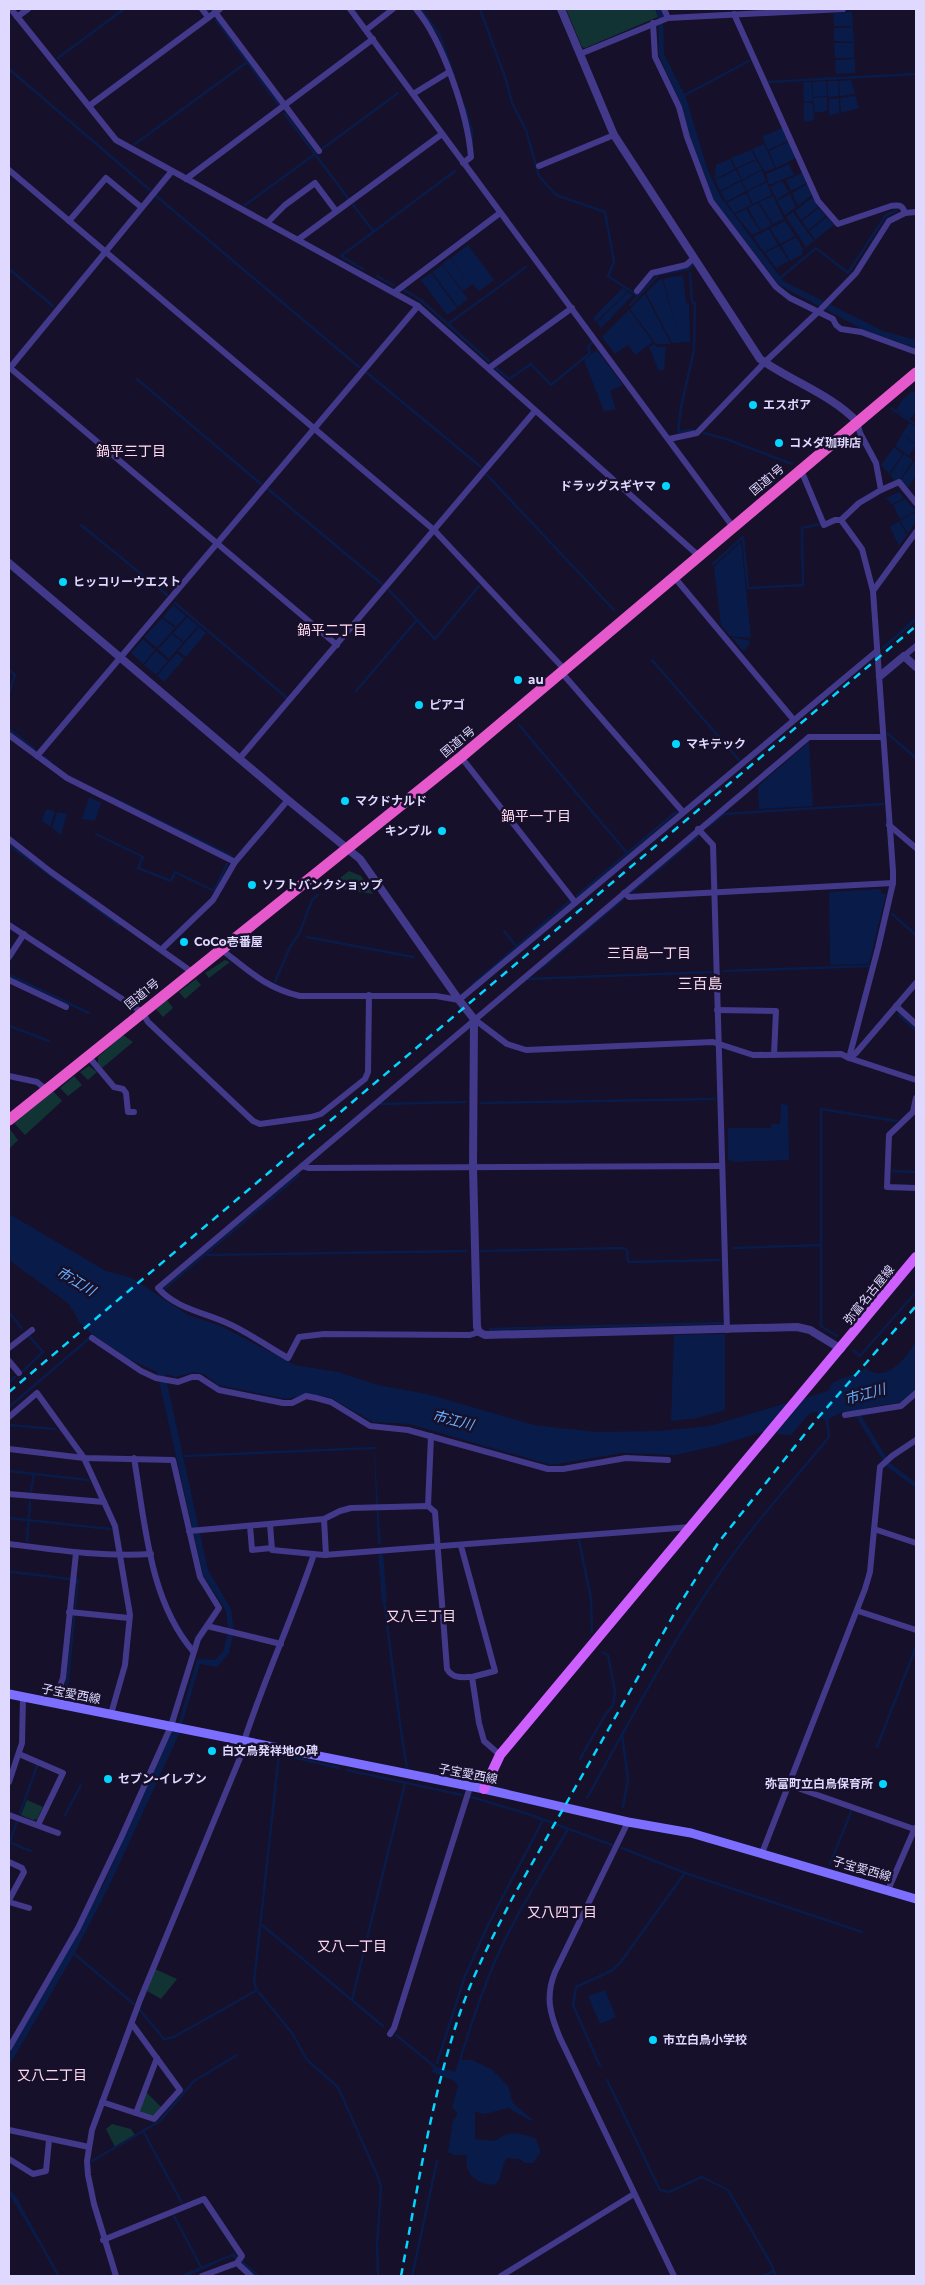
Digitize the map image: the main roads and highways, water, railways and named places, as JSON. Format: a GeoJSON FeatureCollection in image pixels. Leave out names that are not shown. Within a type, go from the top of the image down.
{"type":"FeatureCollection","features":[{"type":"Feature","properties":{"kind":"highway","name":"国道1号"},"geometry":{"type":"LineString","coordinates":[[9,1120],[461,758],[916,373]]}},
{"type":"Feature","properties":{"kind":"main road","name":"弥富名古屋線"},"geometry":{"type":"LineString","coordinates":[[484,1789],[500,1755],[916,1257]]}},
{"type":"Feature","properties":{"kind":"main road","name":"子宝愛西線"},"geometry":{"type":"LineString","coordinates":[[9,1694],[470,1786],[628,1822],[691,1833],[916,1899]]}},
{"type":"Feature","properties":{"kind":"water"},"geometry":{"type":"Polygon","coordinates":[[[655,9],[661,9],[663,15],[664,54],[686,98],[707,168],[720,196],[783,281],[883,331],[916,340],[916,348],[866,331],[779,285],[714,200],[689,134],[682,106],[659,56],[658,17],[655,9]]]}},
{"type":"Feature","properties":{"kind":"water"},"geometry":{"type":"Polygon","coordinates":[[[852,12],[853,26],[834,26],[833,13],[852,12]]]}},
{"type":"Feature","properties":{"kind":"water"},"geometry":{"type":"Polygon","coordinates":[[[853,27],[854,42],[834,41],[834,28],[853,27]]]}},
{"type":"Feature","properties":{"kind":"water"},"geometry":{"type":"Polygon","coordinates":[[[834,43],[854,43],[854,58],[835,58],[834,43]]]}},
{"type":"Feature","properties":{"kind":"water"},"geometry":{"type":"Polygon","coordinates":[[[855,59],[855,73],[836,74],[835,60],[855,59]]]}},
{"type":"Feature","properties":{"kind":"water"},"geometry":{"type":"Polygon","coordinates":[[[851,80],[855,94],[840,96],[839,81],[851,80]]]}},
{"type":"Feature","properties":{"kind":"water"},"geometry":{"type":"Polygon","coordinates":[[[826,81],[827,96],[813,97],[812,82],[826,81]]]}},
{"type":"Feature","properties":{"kind":"water"},"geometry":{"type":"Polygon","coordinates":[[[827,81],[838,81],[839,96],[828,97],[827,81]]]}},
{"type":"Feature","properties":{"kind":"water"},"geometry":{"type":"Polygon","coordinates":[[[803,82],[811,82],[813,101],[804,102],[803,82]]]}},
{"type":"Feature","properties":{"kind":"water"},"geometry":{"type":"Polygon","coordinates":[[[855,96],[859,108],[841,113],[840,98],[855,96]]]}},
{"type":"Feature","properties":{"kind":"water"},"geometry":{"type":"Polygon","coordinates":[[[827,97],[827,111],[815,113],[813,98],[827,97]]]}},
{"type":"Feature","properties":{"kind":"water"},"geometry":{"type":"Polygon","coordinates":[[[839,98],[839,113],[829,116],[829,99],[839,98]]]}},
{"type":"Feature","properties":{"kind":"water"},"geometry":{"type":"Polygon","coordinates":[[[804,103],[813,103],[814,120],[804,122],[804,103]]]}},
{"type":"Feature","properties":{"kind":"water"},"geometry":{"type":"Polygon","coordinates":[[[782,128],[788,141],[768,150],[762,137],[782,128]]]}},
{"type":"Feature","properties":{"kind":"water"},"geometry":{"type":"Polygon","coordinates":[[[789,142],[796,158],[776,168],[769,151],[789,142]]]}},
{"type":"Feature","properties":{"kind":"water"},"geometry":{"type":"Polygon","coordinates":[[[764,144],[775,168],[765,172],[752,149],[764,144]]]}},
{"type":"Feature","properties":{"kind":"water"},"geometry":{"type":"Polygon","coordinates":[[[751,150],[756,159],[736,168],[731,158],[751,150]]]}},
{"type":"Feature","properties":{"kind":"water"},"geometry":{"type":"Polygon","coordinates":[[[730,159],[735,169],[715,179],[716,165],[730,159]]]}},
{"type":"Feature","properties":{"kind":"water"},"geometry":{"type":"Polygon","coordinates":[[[756,160],[762,169],[742,180],[737,169],[756,160]]]}},
{"type":"Feature","properties":{"kind":"water"},"geometry":{"type":"Polygon","coordinates":[[[789,164],[794,175],[769,185],[766,174],[789,164]]]}},
{"type":"Feature","properties":{"kind":"water"},"geometry":{"type":"Polygon","coordinates":[[[736,170],[741,180],[720,191],[715,180],[736,170]]]}},
{"type":"Feature","properties":{"kind":"water"},"geometry":{"type":"Polygon","coordinates":[[[762,170],[766,181],[747,191],[742,181],[762,170]]]}},
{"type":"Feature","properties":{"kind":"water"},"geometry":{"type":"Polygon","coordinates":[[[802,173],[806,183],[791,191],[786,180],[802,173]]]}},
{"type":"Feature","properties":{"kind":"water"},"geometry":{"type":"Polygon","coordinates":[[[741,181],[746,191],[726,202],[721,192],[741,181]]]}},
{"type":"Feature","properties":{"kind":"water"},"geometry":{"type":"Polygon","coordinates":[[[782,181],[789,192],[777,200],[770,187],[782,181]]]}},
{"type":"Feature","properties":{"kind":"water"},"geometry":{"type":"Polygon","coordinates":[[[767,182],[772,195],[753,204],[747,192],[767,182]]]}},
{"type":"Feature","properties":{"kind":"water"},"geometry":{"type":"Polygon","coordinates":[[[807,184],[812,195],[798,206],[792,193],[807,184]]]}},
{"type":"Feature","properties":{"kind":"water"},"geometry":{"type":"Polygon","coordinates":[[[746,193],[752,205],[734,213],[727,203],[746,193]]]}},
{"type":"Feature","properties":{"kind":"water"},"geometry":{"type":"Polygon","coordinates":[[[790,194],[796,207],[785,215],[777,201],[790,194]]]}},
{"type":"Feature","properties":{"kind":"water"},"geometry":{"type":"Polygon","coordinates":[[[773,196],[784,219],[773,224],[759,202],[773,196]]]}},
{"type":"Feature","properties":{"kind":"water"},"geometry":{"type":"Polygon","coordinates":[[[813,197],[818,207],[801,220],[795,211],[813,197]]]}},
{"type":"Feature","properties":{"kind":"water"},"geometry":{"type":"Polygon","coordinates":[[[758,203],[772,225],[761,231],[748,208],[758,203]]]}},
{"type":"Feature","properties":{"kind":"water"},"geometry":{"type":"Polygon","coordinates":[[[819,208],[826,216],[808,230],[802,221],[819,208]]]}},
{"type":"Feature","properties":{"kind":"water"},"geometry":{"type":"Polygon","coordinates":[[[746,209],[760,231],[752,235],[735,214],[746,209]]]}},
{"type":"Feature","properties":{"kind":"water"},"geometry":{"type":"Polygon","coordinates":[[[793,212],[814,241],[806,247],[786,217],[793,212]]]}},
{"type":"Feature","properties":{"kind":"water"},"geometry":{"type":"Polygon","coordinates":[[[827,217],[834,225],[815,240],[809,231],[827,217]]]}},
{"type":"Feature","properties":{"kind":"water"},"geometry":{"type":"Polygon","coordinates":[[[785,221],[795,236],[780,244],[770,228],[785,221]]]}},
{"type":"Feature","properties":{"kind":"water"},"geometry":{"type":"Polygon","coordinates":[[[769,229],[778,245],[764,252],[753,237],[769,229]]]}},
{"type":"Feature","properties":{"kind":"water"},"geometry":{"type":"Polygon","coordinates":[[[796,237],[803,249],[802,255],[790,261],[781,245],[796,237]]]}},
{"type":"Feature","properties":{"kind":"water"},"geometry":{"type":"Polygon","coordinates":[[[468,245],[494,280],[479,291],[473,284],[471,285],[451,258],[468,245]]]}},
{"type":"Feature","properties":{"kind":"water"},"geometry":{"type":"Polygon","coordinates":[[[779,246],[789,261],[776,268],[765,253],[779,246]]]}},
{"type":"Feature","properties":{"kind":"water"},"geometry":{"type":"Polygon","coordinates":[[[450,258],[471,285],[463,291],[442,264],[450,258]]]}},
{"type":"Feature","properties":{"kind":"water"},"geometry":{"type":"Polygon","coordinates":[[[442,265],[468,299],[458,307],[432,272],[442,265]]]}},
{"type":"Feature","properties":{"kind":"water"},"geometry":{"type":"Polygon","coordinates":[[[431,273],[457,308],[447,315],[421,280],[431,273]]]}},
{"type":"Feature","properties":{"kind":"water"},"geometry":{"type":"Polygon","coordinates":[[[683,275],[686,303],[689,304],[690,342],[672,343],[646,293],[662,279],[678,333],[663,279],[683,275]]]}},
{"type":"Feature","properties":{"kind":"water"},"geometry":{"type":"Polygon","coordinates":[[[623,288],[627,292],[596,322],[593,318],[623,288]]]}},
{"type":"Feature","properties":{"kind":"water"},"geometry":{"type":"Polygon","coordinates":[[[628,292],[633,295],[601,328],[597,323],[628,292]]]}},
{"type":"Feature","properties":{"kind":"water"},"geometry":{"type":"Polygon","coordinates":[[[645,294],[671,344],[656,344],[630,309],[645,294]]]}},
{"type":"Feature","properties":{"kind":"water"},"geometry":{"type":"Polygon","coordinates":[[[629,310],[653,342],[635,355],[628,345],[615,354],[602,337],[629,310]]]}},
{"type":"Feature","properties":{"kind":"water"},"geometry":{"type":"Polygon","coordinates":[[[654,344],[657,347],[666,347],[664,370],[659,371],[649,347],[654,344]]]}},
{"type":"Feature","properties":{"kind":"water"},"geometry":{"type":"Polygon","coordinates":[[[597,350],[623,385],[610,391],[616,410],[604,411],[584,360],[597,350]]]}},
{"type":"Feature","properties":{"kind":"water"},"geometry":{"type":"Polygon","coordinates":[[[912,391],[916,394],[916,411],[910,419],[896,410],[903,399],[912,391]]]}},
{"type":"Feature","properties":{"kind":"water"},"geometry":{"type":"Polygon","coordinates":[[[909,423],[916,427],[916,444],[902,434],[909,423]]]}},
{"type":"Feature","properties":{"kind":"water"},"geometry":{"type":"Polygon","coordinates":[[[902,434],[916,445],[909,456],[895,446],[902,434]]]}},
{"type":"Feature","properties":{"kind":"water"},"geometry":{"type":"Polygon","coordinates":[[[894,447],[903,454],[889,474],[881,465],[894,447]]]}},
{"type":"Feature","properties":{"kind":"water"},"geometry":{"type":"Polygon","coordinates":[[[904,454],[913,460],[900,480],[894,480],[890,475],[904,454]]]}},
{"type":"Feature","properties":{"kind":"water"},"geometry":{"type":"Polygon","coordinates":[[[914,461],[916,463],[916,475],[908,488],[901,480],[914,461]]]}},
{"type":"Feature","properties":{"kind":"water"},"geometry":{"type":"Polygon","coordinates":[[[899,492],[904,498],[892,504],[886,498],[899,492]]]}},
{"type":"Feature","properties":{"kind":"water"},"geometry":{"type":"Polygon","coordinates":[[[905,499],[916,511],[900,519],[893,505],[905,499]]]}},
{"type":"Feature","properties":{"kind":"water"},"geometry":{"type":"Polygon","coordinates":[[[916,512],[916,521],[908,534],[900,520],[916,512]]]}},
{"type":"Feature","properties":{"kind":"water"},"geometry":{"type":"Polygon","coordinates":[[[899,521],[907,535],[899,546],[890,527],[899,521]]]}},
{"type":"Feature","properties":{"kind":"water"},"geometry":{"type":"Polygon","coordinates":[[[741,542],[751,638],[730,636],[721,625],[714,567],[741,542]]]}},
{"type":"Feature","properties":{"kind":"water"},"geometry":{"type":"Polygon","coordinates":[[[173,605],[186,616],[176,627],[163,617],[173,605]]]}},
{"type":"Feature","properties":{"kind":"water"},"geometry":{"type":"Polygon","coordinates":[[[187,617],[198,626],[184,642],[173,633],[187,617]]]}},
{"type":"Feature","properties":{"kind":"water"},"geometry":{"type":"Polygon","coordinates":[[[162,618],[175,628],[157,648],[144,637],[162,618]]]}},
{"type":"Feature","properties":{"kind":"water"},"geometry":{"type":"Polygon","coordinates":[[[199,627],[206,633],[186,657],[178,651],[199,627]]]}},
{"type":"Feature","properties":{"kind":"water"},"geometry":{"type":"Polygon","coordinates":[[[172,634],[183,643],[169,659],[158,649],[172,634]]]}},
{"type":"Feature","properties":{"kind":"water"},"geometry":{"type":"Polygon","coordinates":[[[732,637],[751,641],[744,652],[732,637]]]}},
{"type":"Feature","properties":{"kind":"water"},"geometry":{"type":"Polygon","coordinates":[[[143,639],[155,650],[143,664],[131,653],[143,639]]]}},
{"type":"Feature","properties":{"kind":"water"},"geometry":{"type":"Polygon","coordinates":[[[156,651],[168,661],[156,675],[144,665],[156,651]]]}},
{"type":"Feature","properties":{"kind":"water"},"geometry":{"type":"Polygon","coordinates":[[[177,653],[184,659],[164,682],[157,676],[177,653]]]}},
{"type":"Feature","properties":{"kind":"water"},"geometry":{"type":"Polygon","coordinates":[[[809,742],[813,806],[759,809],[758,786],[809,742]]]}},
{"type":"Feature","properties":{"kind":"water"},"geometry":{"type":"Polygon","coordinates":[[[89,797],[101,803],[95,821],[82,819],[89,797]]]}},
{"type":"Feature","properties":{"kind":"water"},"geometry":{"type":"Polygon","coordinates":[[[46,809],[55,812],[50,827],[42,821],[46,809]]]}},
{"type":"Feature","properties":{"kind":"water"},"geometry":{"type":"Polygon","coordinates":[[[57,812],[67,814],[61,835],[52,828],[57,812]]]}},
{"type":"Feature","properties":{"kind":"water"},"geometry":{"type":"Polygon","coordinates":[[[881,889],[881,894],[886,894],[869,964],[830,965],[829,892],[881,889]]]}},
{"type":"Feature","properties":{"kind":"water"},"geometry":{"type":"Polygon","coordinates":[[[781,1104],[788,1105],[789,1160],[734,1162],[728,1159],[728,1128],[771,1128],[771,1124],[780,1124],[781,1104]]]}},
{"type":"Feature","properties":{"kind":"water","name":"市江川"},"geometry":{"type":"Polygon","coordinates":[[[9,1214],[106,1271],[132,1278],[188,1315],[221,1326],[295,1365],[338,1372],[378,1385],[427,1394],[534,1425],[596,1432],[659,1431],[709,1426],[828,1391],[835,1382],[866,1368],[881,1373],[888,1371],[901,1361],[916,1341],[916,1389],[906,1401],[861,1409],[860,1414],[890,1463],[916,1483],[916,1488],[887,1467],[855,1415],[855,1411],[843,1412],[825,1421],[817,1412],[810,1413],[791,1435],[778,1434],[776,1428],[720,1445],[675,1455],[622,1453],[551,1465],[409,1424],[373,1422],[329,1397],[309,1394],[286,1399],[218,1385],[204,1374],[194,1372],[176,1377],[165,1374],[208,1570],[231,1609],[234,1631],[229,1653],[217,1667],[200,1664],[179,1734],[111,1882],[73,1956],[9,2066],[9,2054],[104,1883],[170,1734],[179,1722],[197,1659],[215,1660],[223,1652],[228,1627],[226,1611],[203,1575],[157,1372],[129,1359],[93,1335],[80,1323],[69,1304],[9,1260],[9,1214]]]}},
{"type":"Feature","properties":{"kind":"water"},"geometry":{"type":"Polygon","coordinates":[[[725,1334],[725,1410],[698,1418],[671,1421],[674,1335],[725,1334]]]}},
{"type":"Feature","properties":{"kind":"water"},"geometry":{"type":"Polygon","coordinates":[[[373,1432],[381,1544],[378,1544],[373,1432]]]}},
{"type":"Feature","properties":{"kind":"water"},"geometry":{"type":"Polygon","coordinates":[[[383,1554],[387,1602],[384,1603],[382,1602],[378,1555],[383,1554]]]}},
{"type":"Feature","properties":{"kind":"water"},"geometry":{"type":"Polygon","coordinates":[[[9,1570],[79,1579],[69,1682],[64,1695],[62,1694],[66,1681],[77,1584],[68,1580],[9,1573],[9,1570]]]}},
{"type":"Feature","properties":{"kind":"water"},"geometry":{"type":"Polygon","coordinates":[[[605,1990],[616,2017],[600,2024],[588,1996],[605,1990]]]}},
{"type":"Feature","properties":{"kind":"water"},"geometry":{"type":"Polygon","coordinates":[[[459,2060],[472,2060],[491,2069],[508,2086],[513,2103],[533,2120],[531,2121],[508,2108],[485,2114],[475,2112],[475,2139],[495,2141],[505,2135],[515,2133],[536,2139],[541,2152],[533,2163],[506,2158],[498,2182],[492,2185],[480,2182],[472,2176],[467,2167],[467,2155],[454,2155],[448,2152],[453,2120],[456,2118],[457,2112],[452,2107],[458,2086],[454,2081],[432,2072],[434,2066],[455,2072],[459,2060]]]}},
{"type":"Feature","properties":{"kind":"water"},"geometry":{"type":"Polygon","coordinates":[[[9,2189],[15,2195],[60,2276],[57,2276],[9,2194],[9,2189]]]}},
{"type":"Feature","properties":{"kind":"water"},"geometry":{"type":"Polygon","coordinates":[[[234,2253],[260,2276],[256,2276],[232,2256],[188,2276],[179,2276],[234,2253]]]}},
{"type":"Feature","properties":{"kind":"waterway"},"geometry":{"type":"LineString","coordinates":[[58,58],[124,9]]}},
{"type":"Feature","properties":{"kind":"waterway"},"geometry":{"type":"LineString","coordinates":[[421,9],[439,34],[454,76]]}},
{"type":"Feature","properties":{"kind":"waterway"},"geometry":{"type":"LineString","coordinates":[[480,9],[506,80],[512,103],[526,130],[539,176],[556,195],[605,212],[614,262],[608,276],[638,296]]}},
{"type":"Feature","properties":{"kind":"waterway"},"geometry":{"type":"LineString","coordinates":[[216,20],[279,105]]}},
{"type":"Feature","properties":{"kind":"waterway"},"geometry":{"type":"LineString","coordinates":[[685,95],[749,61]]}},
{"type":"Feature","properties":{"kind":"waterway"},"geometry":{"type":"LineString","coordinates":[[135,144],[247,62]]}},
{"type":"Feature","properties":{"kind":"waterway"},"geometry":{"type":"LineString","coordinates":[[9,69],[150,190]]}},
{"type":"Feature","properties":{"kind":"waterway"},"geometry":{"type":"LineString","coordinates":[[767,82],[916,74]]}},
{"type":"Feature","properties":{"kind":"waterway"},"geometry":{"type":"LineString","coordinates":[[322,149],[398,93]]}},
{"type":"Feature","properties":{"kind":"waterway"},"geometry":{"type":"LineString","coordinates":[[464,105],[472,131],[472,146]]}},
{"type":"Feature","properties":{"kind":"waterway"},"geometry":{"type":"LineString","coordinates":[[285,114],[348,198]]}},
{"type":"Feature","properties":{"kind":"waterway"},"geometry":{"type":"LineString","coordinates":[[245,205],[315,154]]}},
{"type":"Feature","properties":{"kind":"waterway"},"geometry":{"type":"LineString","coordinates":[[363,269],[341,256],[455,171]]}},
{"type":"Feature","properties":{"kind":"waterway"},"geometry":{"type":"LineString","coordinates":[[155,195],[359,367]]}},
{"type":"Feature","properties":{"kind":"waterway"},"geometry":{"type":"LineString","coordinates":[[353,205],[374,232]]}},
{"type":"Feature","properties":{"kind":"waterway"},"geometry":{"type":"LineString","coordinates":[[779,279],[816,248],[848,273],[886,215],[896,211]]}},
{"type":"Feature","properties":{"kind":"waterway"},"geometry":{"type":"LineString","coordinates":[[630,305],[659,274],[688,269],[692,265]]}},
{"type":"Feature","properties":{"kind":"waterway"},"geometry":{"type":"LineString","coordinates":[[448,324],[526,267]]}},
{"type":"Feature","properties":{"kind":"waterway"},"geometry":{"type":"LineString","coordinates":[[9,269],[53,306]]}},
{"type":"Feature","properties":{"kind":"waterway"},"geometry":{"type":"LineString","coordinates":[[690,273],[692,302],[695,303],[694,350],[681,407],[678,432],[693,430]]}},
{"type":"Feature","properties":{"kind":"waterway"},"geometry":{"type":"LineString","coordinates":[[377,276],[393,285]]}},
{"type":"Feature","properties":{"kind":"waterway"},"geometry":{"type":"LineString","coordinates":[[404,290],[421,300],[489,361]]}},
{"type":"Feature","properties":{"kind":"waterway"},"geometry":{"type":"LineString","coordinates":[[496,368],[509,379],[531,364],[551,385],[590,353],[588,347],[592,343]]}},
{"type":"Feature","properties":{"kind":"waterway"},"geometry":{"type":"LineString","coordinates":[[366,372],[481,467]]}},
{"type":"Feature","properties":{"kind":"waterway"},"geometry":{"type":"LineString","coordinates":[[137,379],[261,484]]}},
{"type":"Feature","properties":{"kind":"waterway"},"geometry":{"type":"LineString","coordinates":[[891,408],[916,425]]}},
{"type":"Feature","properties":{"kind":"waterway"},"geometry":{"type":"LineString","coordinates":[[704,433],[726,439],[792,464]]}},
{"type":"Feature","properties":{"kind":"waterway"},"geometry":{"type":"LineString","coordinates":[[487,475],[614,610]]}},
{"type":"Feature","properties":{"kind":"waterway"},"geometry":{"type":"LineString","coordinates":[[268,489],[382,584]]}},
{"type":"Feature","properties":{"kind":"waterway"},"geometry":{"type":"LineString","coordinates":[[713,564],[743,537],[748,588],[803,585],[802,528],[820,524]]}},
{"type":"Feature","properties":{"kind":"waterway"},"geometry":{"type":"LineString","coordinates":[[81,525],[167,595]]}},
{"type":"Feature","properties":{"kind":"waterway"},"geometry":{"type":"LineString","coordinates":[[389,590],[435,639],[479,586]]}},
{"type":"Feature","properties":{"kind":"waterway"},"geometry":{"type":"LineString","coordinates":[[175,603],[287,698]]}},
{"type":"Feature","properties":{"kind":"waterway"},"geometry":{"type":"LineString","coordinates":[[883,648],[916,619]]}},
{"type":"Feature","properties":{"kind":"waterway"},"geometry":{"type":"LineString","coordinates":[[356,691],[417,620]]}},
{"type":"Feature","properties":{"kind":"waterway"},"geometry":{"type":"LineString","coordinates":[[652,660],[739,760]]}},
{"type":"Feature","properties":{"kind":"waterway"},"geometry":{"type":"LineString","coordinates":[[9,670],[15,675],[9,693]]}},
{"type":"Feature","properties":{"kind":"waterway"},"geometry":{"type":"LineString","coordinates":[[519,725],[628,854]]}},
{"type":"Feature","properties":{"kind":"waterway"},"geometry":{"type":"LineString","coordinates":[[9,729],[34,749]]}},
{"type":"Feature","properties":{"kind":"waterway"},"geometry":{"type":"LineString","coordinates":[[888,734],[916,758]]}},
{"type":"Feature","properties":{"kind":"waterway"},"geometry":{"type":"LineString","coordinates":[[44,757],[51,762]]}},
{"type":"Feature","properties":{"kind":"waterway"},"geometry":{"type":"LineString","coordinates":[[109,796],[232,856]]}},
{"type":"Feature","properties":{"kind":"waterway"},"geometry":{"type":"LineString","coordinates":[[709,826],[724,814],[883,804]]}},
{"type":"Feature","properties":{"kind":"waterway"},"geometry":{"type":"LineString","coordinates":[[577,896],[676,812]]}},
{"type":"Feature","properties":{"kind":"waterway"},"geometry":{"type":"LineString","coordinates":[[96,834],[143,857],[138,868],[171,881],[175,872],[212,890],[215,889],[227,864]]}},
{"type":"Feature","properties":{"kind":"waterway"},"geometry":{"type":"LineString","coordinates":[[631,892],[698,836]]}},
{"type":"Feature","properties":{"kind":"waterway"},"geometry":{"type":"LineString","coordinates":[[9,845],[119,925]]}},
{"type":"Feature","properties":{"kind":"waterway"},"geometry":{"type":"LineString","coordinates":[[275,982],[290,947],[299,934],[312,900],[318,895]]}},
{"type":"Feature","properties":{"kind":"waterway"},"geometry":{"type":"LineString","coordinates":[[540,969],[623,899]]}},
{"type":"Feature","properties":{"kind":"waterway"},"geometry":{"type":"LineString","coordinates":[[472,985],[570,901]]}},
{"type":"Feature","properties":{"kind":"waterway"},"geometry":{"type":"LineString","coordinates":[[892,914],[916,935]]}},
{"type":"Feature","properties":{"kind":"waterway"},"geometry":{"type":"LineString","coordinates":[[504,931],[516,946]]}},
{"type":"Feature","properties":{"kind":"waterway"},"geometry":{"type":"LineString","coordinates":[[307,937],[413,957]]}},
{"type":"Feature","properties":{"kind":"waterway"},"geometry":{"type":"LineString","coordinates":[[724,971],[869,966]]}},
{"type":"Feature","properties":{"kind":"waterway"},"geometry":{"type":"LineString","coordinates":[[527,979],[711,972]]}},
{"type":"Feature","properties":{"kind":"waterway"},"geometry":{"type":"LineString","coordinates":[[9,975],[89,1013]]}},
{"type":"Feature","properties":{"kind":"waterway"},"geometry":{"type":"LineString","coordinates":[[899,1015],[916,1030]]}},
{"type":"Feature","properties":{"kind":"waterway"},"geometry":{"type":"LineString","coordinates":[[9,1026],[49,1041]]}},
{"type":"Feature","properties":{"kind":"waterway"},"geometry":{"type":"LineString","coordinates":[[481,1103],[715,1099]]}},
{"type":"Feature","properties":{"kind":"waterway"},"geometry":{"type":"LineString","coordinates":[[381,1104],[465,1102]]}},
{"type":"Feature","properties":{"kind":"waterway"},"geometry":{"type":"LineString","coordinates":[[837,1336],[821,1326],[821,1109],[896,1121]]}},
{"type":"Feature","properties":{"kind":"waterway"},"geometry":{"type":"LineString","coordinates":[[893,1171],[916,1172]]}},
{"type":"Feature","properties":{"kind":"waterway"},"geometry":{"type":"LineString","coordinates":[[164,1289],[299,1175]]}},
{"type":"Feature","properties":{"kind":"waterway"},"geometry":{"type":"LineString","coordinates":[[734,1248],[821,1245]]}},
{"type":"Feature","properties":{"kind":"waterway"},"geometry":{"type":"LineString","coordinates":[[481,1251],[624,1248],[627,1250],[628,1262],[720,1260]]}},
{"type":"Feature","properties":{"kind":"waterway"},"geometry":{"type":"LineString","coordinates":[[208,1255],[466,1251]]}},
{"type":"Feature","properties":{"kind":"waterway"},"geometry":{"type":"LineString","coordinates":[[853,1350],[860,1356],[916,1292]]}},
{"type":"Feature","properties":{"kind":"waterway"},"geometry":{"type":"LineString","coordinates":[[9,1312],[22,1329]]}},
{"type":"Feature","properties":{"kind":"waterway"},"geometry":{"type":"LineString","coordinates":[[490,1329],[722,1323]]}},
{"type":"Feature","properties":{"kind":"waterway"},"geometry":{"type":"LineString","coordinates":[[23,1371],[43,1352],[28,1335]]}},
{"type":"Feature","properties":{"kind":"waterway"},"geometry":{"type":"LineString","coordinates":[[9,1407],[93,1335]]}},
{"type":"Feature","properties":{"kind":"waterway"},"geometry":{"type":"LineString","coordinates":[[9,1382],[15,1377]]}},
{"type":"Feature","properties":{"kind":"waterway"},"geometry":{"type":"LineString","coordinates":[[587,1798],[655,1677],[709,1588],[753,1528],[829,1437],[827,1420]]}},
{"type":"Feature","properties":{"kind":"waterway"},"geometry":{"type":"LineString","coordinates":[[9,1425],[55,1429]]}},
{"type":"Feature","properties":{"kind":"waterway"},"geometry":{"type":"LineString","coordinates":[[185,1456],[375,1448]]}},
{"type":"Feature","properties":{"kind":"waterway"},"geometry":{"type":"LineString","coordinates":[[9,1471],[88,1480]]}},
{"type":"Feature","properties":{"kind":"waterway"},"geometry":{"type":"LineString","coordinates":[[31,1491],[34,1474]]}},
{"type":"Feature","properties":{"kind":"waterway"},"geometry":{"type":"LineString","coordinates":[[27,1541],[30,1502]]}},
{"type":"Feature","properties":{"kind":"waterway"},"geometry":{"type":"LineString","coordinates":[[9,1518],[110,1529]]}},
{"type":"Feature","properties":{"kind":"waterway"},"geometry":{"type":"LineString","coordinates":[[579,1540],[591,1599],[592,1632]]}},
{"type":"Feature","properties":{"kind":"waterway"},"geometry":{"type":"LineString","coordinates":[[384,1601],[407,1768]]}},
{"type":"Feature","properties":{"kind":"waterway"},"geometry":{"type":"LineString","coordinates":[[877,1747],[916,1647]]}},
{"type":"Feature","properties":{"kind":"waterway"},"geometry":{"type":"LineString","coordinates":[[580,1759],[605,1715],[613,1705],[615,1691],[608,1655],[602,1652]]}},
{"type":"Feature","properties":{"kind":"waterway"},"geometry":{"type":"LineString","coordinates":[[622,1734],[628,1779],[623,1807]]}},
{"type":"Feature","properties":{"kind":"waterway"},"geometry":{"type":"LineString","coordinates":[[339,1768],[279,1754],[254,1982],[257,1990],[292,2033],[307,2060],[338,2087],[378,2177],[381,2187],[377,2245],[378,2276]]}},
{"type":"Feature","properties":{"kind":"waterway"},"geometry":{"type":"LineString","coordinates":[[20,1813],[37,1766]]}},
{"type":"Feature","properties":{"kind":"waterway"},"geometry":{"type":"LineString","coordinates":[[347,1770],[462,1795]]}},
{"type":"Feature","properties":{"kind":"waterway"},"geometry":{"type":"LineString","coordinates":[[352,2000],[405,1783]]}},
{"type":"Feature","properties":{"kind":"waterway"},"geometry":{"type":"LineString","coordinates":[[65,1815],[81,1785]]}},
{"type":"Feature","properties":{"kind":"waterway"},"geometry":{"type":"LineString","coordinates":[[471,1797],[525,1813],[612,1845]]}},
{"type":"Feature","properties":{"kind":"waterway"},"geometry":{"type":"LineString","coordinates":[[830,1864],[851,1812]]}},
{"type":"Feature","properties":{"kind":"waterway"},"geometry":{"type":"LineString","coordinates":[[437,2063],[465,1976],[489,1923],[543,1820]]}},
{"type":"Feature","properties":{"kind":"waterway"},"geometry":{"type":"LineString","coordinates":[[10,1842],[17,1821]]}},
{"type":"Feature","properties":{"kind":"waterway"},"geometry":{"type":"LineString","coordinates":[[460,2060],[479,2001],[501,1948],[528,1896],[568,1829]]}},
{"type":"Feature","properties":{"kind":"waterway"},"geometry":{"type":"LineString","coordinates":[[9,1842],[31,1851]]}},
{"type":"Feature","properties":{"kind":"waterway"},"geometry":{"type":"LineString","coordinates":[[622,1848],[685,1873],[862,1932]]}},
{"type":"Feature","properties":{"kind":"waterway"},"geometry":{"type":"LineString","coordinates":[[600,2066],[573,2005],[576,1987],[611,1971],[620,1963],[684,1874]]}},
{"type":"Feature","properties":{"kind":"waterway"},"geometry":{"type":"LineString","coordinates":[[262,1925],[383,2026]]}},
{"type":"Feature","properties":{"kind":"waterway"},"geometry":{"type":"LineString","coordinates":[[72,1952],[134,2004]]}},
{"type":"Feature","properties":{"kind":"waterway"},"geometry":{"type":"LineString","coordinates":[[140,2010],[164,2039],[174,2037],[257,1990]]}},
{"type":"Feature","properties":{"kind":"waterway"},"geometry":{"type":"LineString","coordinates":[[396,2035],[434,2066]]}},
{"type":"Feature","properties":{"kind":"waterway"},"geometry":{"type":"LineString","coordinates":[[92,2161],[160,2121],[194,2081],[237,2055]]}},
{"type":"Feature","properties":{"kind":"waterway"},"geometry":{"type":"LineString","coordinates":[[607,2080],[660,2190],[669,2192],[702,2177],[728,2190],[770,2262],[776,2276]]}},
{"type":"Feature","properties":{"kind":"waterway"},"geometry":{"type":"LineString","coordinates":[[143,2131],[182,2203]]}},
{"type":"Feature","properties":{"kind":"waterway"},"geometry":{"type":"LineString","coordinates":[[412,2276],[437,2161]]}},
{"type":"Feature","properties":{"kind":"waterway"},"geometry":{"type":"LineString","coordinates":[[174,2216],[201,2267]]}},
{"type":"Feature","properties":{"kind":"waterway"},"geometry":{"type":"LineString","coordinates":[[763,2276],[774,2271]]}},
{"type":"Feature","properties":{"kind":"railway"},"geometry":{"type":"LineString","coordinates":[[9,1392],[916,626]]}},
{"type":"Feature","properties":{"kind":"railway"},"geometry":{"type":"LineString","coordinates":[[401,2276],[425,2149],[456,2025],[482,1960],[513,1897],[678,1607],[718,1543],[816,1420],[916,1306]]}},
{"type":"Feature","properties":{"kind":"place","name":"エスポア"},"geometry":{"type":"Point","coordinates":[753,405]}},
{"type":"Feature","properties":{"kind":"place","name":"コメダ珈琲店"},"geometry":{"type":"Point","coordinates":[779,443]}},
{"type":"Feature","properties":{"kind":"place","name":"ドラッグスギヤマ"},"geometry":{"type":"Point","coordinates":[666,486]}},
{"type":"Feature","properties":{"kind":"place","name":"ヒッコリーウエスト"},"geometry":{"type":"Point","coordinates":[63,582]}},
{"type":"Feature","properties":{"kind":"place","name":"au"},"geometry":{"type":"Point","coordinates":[518,680]}},
{"type":"Feature","properties":{"kind":"place","name":"ピアゴ"},"geometry":{"type":"Point","coordinates":[419,705]}},
{"type":"Feature","properties":{"kind":"place","name":"マキテック"},"geometry":{"type":"Point","coordinates":[676,744]}},
{"type":"Feature","properties":{"kind":"place","name":"マクドナルド"},"geometry":{"type":"Point","coordinates":[345,801]}},
{"type":"Feature","properties":{"kind":"place","name":"キンブル"},"geometry":{"type":"Point","coordinates":[442,831]}},
{"type":"Feature","properties":{"kind":"place","name":"ソフトバンクショップ"},"geometry":{"type":"Point","coordinates":[252,885]}},
{"type":"Feature","properties":{"kind":"place","name":"CoCo壱番屋"},"geometry":{"type":"Point","coordinates":[184,942]}},
{"type":"Feature","properties":{"kind":"place","name":"白文鳥発祥地の碑"},"geometry":{"type":"Point","coordinates":[212,1751]}},
{"type":"Feature","properties":{"kind":"place","name":"セブン-イレブン"},"geometry":{"type":"Point","coordinates":[108,1779]}},
{"type":"Feature","properties":{"kind":"place","name":"弥富町立白鳥保育所"},"geometry":{"type":"Point","coordinates":[883,1784]}},
{"type":"Feature","properties":{"kind":"place","name":"市立白鳥小学校"},"geometry":{"type":"Point","coordinates":[653,2040]}},
{"type":"Feature","properties":{"kind":"district","name":"鍋平三丁目"},"geometry":{"type":"Point","coordinates":[131,451]}},
{"type":"Feature","properties":{"kind":"district","name":"鍋平二丁目"},"geometry":{"type":"Point","coordinates":[332,630]}},
{"type":"Feature","properties":{"kind":"district","name":"鍋平一丁目"},"geometry":{"type":"Point","coordinates":[536,816]}},
{"type":"Feature","properties":{"kind":"district","name":"三百島一丁目"},"geometry":{"type":"Point","coordinates":[649,953]}},
{"type":"Feature","properties":{"kind":"district","name":"三百島"},"geometry":{"type":"Point","coordinates":[700,984]}},
{"type":"Feature","properties":{"kind":"district","name":"又八三丁目"},"geometry":{"type":"Point","coordinates":[421,1616]}},
{"type":"Feature","properties":{"kind":"district","name":"又八四丁目"},"geometry":{"type":"Point","coordinates":[562,1912]}},
{"type":"Feature","properties":{"kind":"district","name":"又八一丁目"},"geometry":{"type":"Point","coordinates":[352,1946]}},
{"type":"Feature","properties":{"kind":"district","name":"又八二丁目"},"geometry":{"type":"Point","coordinates":[52,2075]}}]}
